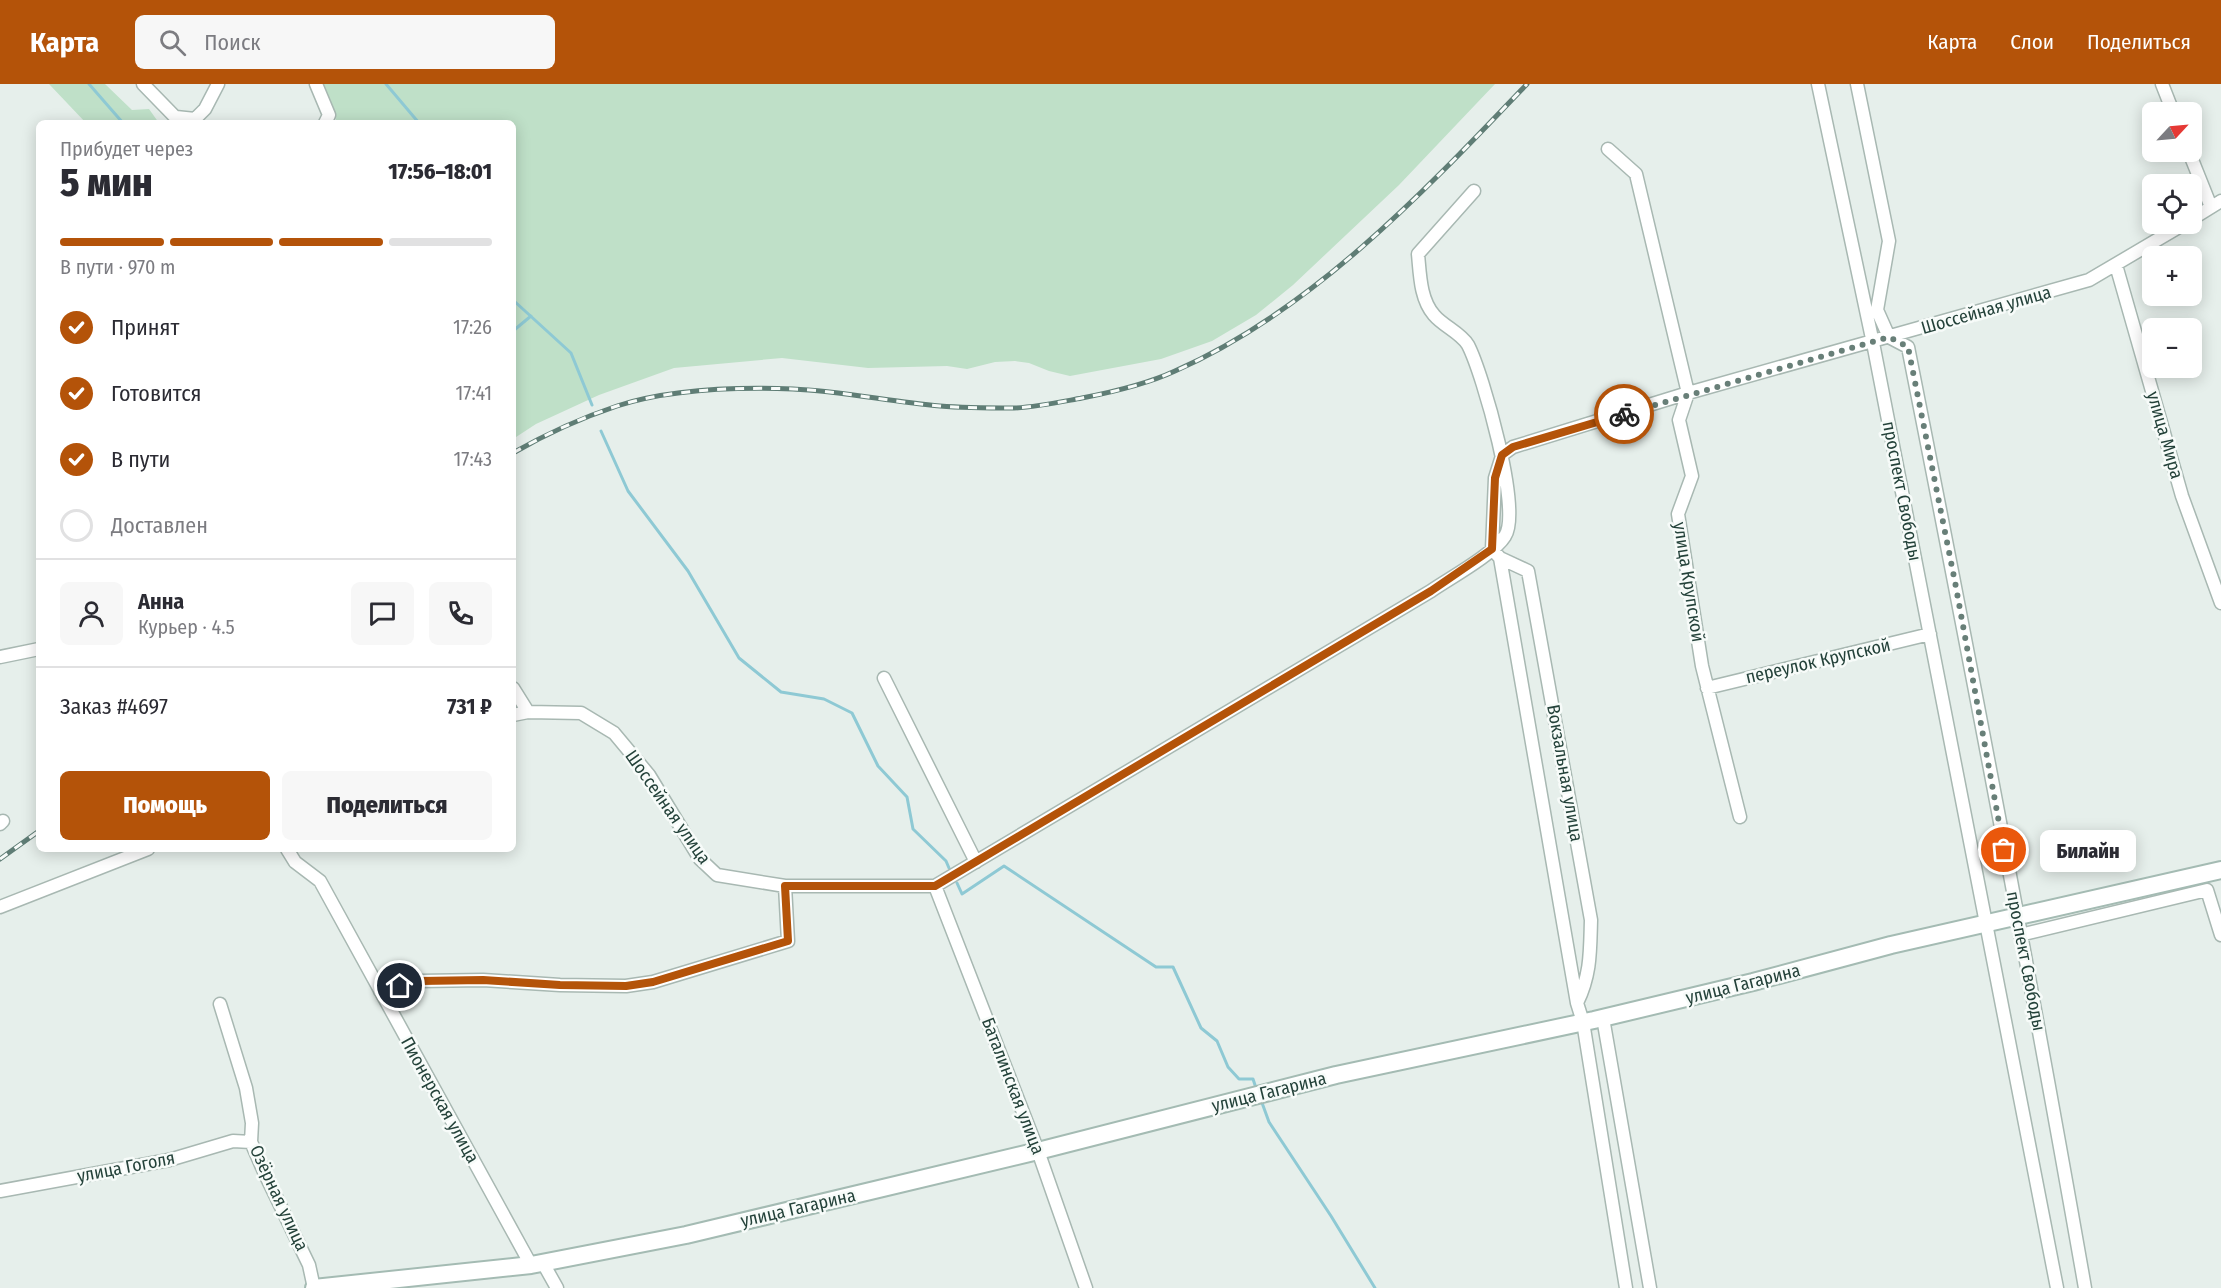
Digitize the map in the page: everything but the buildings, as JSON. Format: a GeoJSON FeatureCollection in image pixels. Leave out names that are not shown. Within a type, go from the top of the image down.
{"type":"FeatureCollection","features":[{"type":"Feature","properties":{"kind":"main road","name":"улица Гагарина"},"geometry":{"type":"LineString","coordinates":[[314,1288],[537,1264],[686,1235],[1038,1151],[1336,1075],[1602,1018],[1753,982],[1891,945],[2221,870]]}},
{"type":"Feature","properties":{"kind":"street"},"geometry":{"type":"LineString","coordinates":[[143,84],[178,120],[195,119],[205,109],[218,84]]}},
{"type":"Feature","properties":{"kind":"street"},"geometry":{"type":"LineString","coordinates":[[316,84],[327,119]]}},
{"type":"Feature","properties":{"kind":"street","name":"проспект Свободы"},"geometry":{"type":"LineString","coordinates":[[1818,84],[1930,634],[2057,1288]]}},
{"type":"Feature","properties":{"kind":"street","name":"проспект Свободы"},"geometry":{"type":"LineString","coordinates":[[1857,84],[1889,241],[1876,310],[1889,337],[1908,347],[2038,1022],[2085,1288]]}},
{"type":"Feature","properties":{"kind":"street"},"geometry":{"type":"LineString","coordinates":[[2162,84],[2169,102]]}},
{"type":"Feature","properties":{"kind":"street"},"geometry":{"type":"LineString","coordinates":[[1608,149],[1636,174],[1688,393]]}},
{"type":"Feature","properties":{"kind":"street"},"geometry":{"type":"LineString","coordinates":[[2194,162],[2216,204],[2202,213]]}},
{"type":"Feature","properties":{"kind":"street"},"geometry":{"type":"LineString","coordinates":[[935,886],[1496,554],[1506,536],[1510,510],[1494,419],[1467,344],[1433,314],[1423,294],[1418,254],[1474,191]]}},
{"type":"Feature","properties":{"kind":"street","name":"Шоссейная улица"},"geometry":{"type":"LineString","coordinates":[[1502,455],[1513,447],[1688,393],[2090,280],[2167,234]]}},
{"type":"Feature","properties":{"kind":"street","name":"улица Мира"},"geometry":{"type":"LineString","coordinates":[[2116,265],[2182,496],[2221,603]]}},
{"type":"Feature","properties":{"kind":"street","name":"улица Крупской"},"geometry":{"type":"LineString","coordinates":[[1688,393],[1679,420],[1692,476],[1678,514],[1702,666],[1740,817]]}},
{"type":"Feature","properties":{"kind":"street","name":"Вокзальная улица"},"geometry":{"type":"LineString","coordinates":[[1496,554],[1528,572],[1591,920],[1590,965],[1586,984],[1577,1003]]}},
{"type":"Feature","properties":{"kind":"street","name":"Вокзальная улица"},"geometry":{"type":"LineString","coordinates":[[1496,554],[1577,1003],[1583,1022],[1626,1288]]}},
{"type":"Feature","properties":{"kind":"street","name":"переулок Крупской"},"geometry":{"type":"LineString","coordinates":[[1707,688],[1930,634]]}},
{"type":"Feature","properties":{"kind":"street"},"geometry":{"type":"LineString","coordinates":[[0,657],[36,650]]}},
{"type":"Feature","properties":{"kind":"street"},"geometry":{"type":"LineString","coordinates":[[884,678],[976,862]]}},
{"type":"Feature","properties":{"kind":"street"},"geometry":{"type":"LineString","coordinates":[[516,693],[528,712]]}},
{"type":"Feature","properties":{"kind":"street","name":"Шоссейная улица"},"geometry":{"type":"LineString","coordinates":[[516,714],[528,712],[581,713],[615,733],[649,775],[700,859],[717,875],[785,886],[935,886]]}},
{"type":"Feature","properties":{"kind":"street"},"geometry":{"type":"LineString","coordinates":[[0,907],[140,852]]}},
{"type":"Feature","properties":{"kind":"street","name":"Пионерская улица"},"geometry":{"type":"LineString","coordinates":[[288,852],[295,862],[320,881],[380,991],[537,1264],[557,1288]]}},
{"type":"Feature","properties":{"kind":"street"},"geometry":{"type":"LineString","coordinates":[[380,991],[420,981],[483,980],[626,986],[653,982],[788,941],[785,886]]}},
{"type":"Feature","properties":{"kind":"street","name":"Баталинская улица"},"geometry":{"type":"LineString","coordinates":[[935,886],[1038,1151],[1086,1288]]}},
{"type":"Feature","properties":{"kind":"street"},"geometry":{"type":"LineString","coordinates":[[2020,935],[2207,890],[2221,935]]}},
{"type":"Feature","properties":{"kind":"street","name":"Озёрная улица"},"geometry":{"type":"LineString","coordinates":[[220,1004],[246,1088],[252,1123],[251,1142],[309,1265],[314,1288]]}},
{"type":"Feature","properties":{"kind":"street"},"geometry":{"type":"LineString","coordinates":[[1602,1018],[1650,1288]]}},
{"type":"Feature","properties":{"kind":"street","name":"улица Гоголя"},"geometry":{"type":"LineString","coordinates":[[0,1191],[169,1160],[233,1141],[251,1142]]}},
{"type":"Feature","properties":{"kind":"green space"},"geometry":{"type":"Polygon","coordinates":[[[49,84],[105,84],[132,110],[149,109],[157,120],[83,120],[49,84]]]}},
{"type":"Feature","properties":{"kind":"green space"},"geometry":{"type":"Polygon","coordinates":[[[323,84],[1495,84],[1399,185],[1293,285],[1256,315],[1212,341],[1161,359],[1070,376],[1015,361],[995,362],[967,369],[947,366],[868,368],[782,358],[674,368],[599,395],[536,424],[516,437],[516,120],[336,120],[323,84]]]}},
{"type":"Feature","properties":{"kind":"waterway"},"geometry":{"type":"LineString","coordinates":[[89,84],[120,120]]}},
{"type":"Feature","properties":{"kind":"waterway"},"geometry":{"type":"LineString","coordinates":[[386,84],[416,120]]}},
{"type":"Feature","properties":{"kind":"waterway"},"geometry":{"type":"LineString","coordinates":[[516,303],[571,353],[592,405]]}},
{"type":"Feature","properties":{"kind":"waterway"},"geometry":{"type":"LineString","coordinates":[[516,328],[531,316]]}},
{"type":"Feature","properties":{"kind":"waterway"},"geometry":{"type":"LineString","coordinates":[[601,431],[628,491],[688,571],[739,658],[781,692],[824,699],[852,713],[878,766],[907,797],[913,829],[946,861],[949,868]]}},
{"type":"Feature","properties":{"kind":"waterway"},"geometry":{"type":"LineString","coordinates":[[957,883],[962,894],[1004,866],[1156,967],[1173,967],[1201,1028],[1217,1041],[1228,1067],[1239,1079],[1253,1079],[1257,1091]]}},
{"type":"Feature","properties":{"kind":"waterway"},"geometry":{"type":"LineString","coordinates":[[1261,1100],[1269,1122],[1375,1288]]}},
{"type":"Feature","properties":{"kind":"railway"},"geometry":{"type":"LineString","coordinates":[[516,451],[564,427],[617,406],[681,393],[750,388],[793,389],[940,406],[1014,408],[1094,396],[1153,380],[1226,346],[1274,316],[1320,282],[1407,206],[1527,84]]}},
{"type":"Feature","properties":{"kind":"railway"},"geometry":{"type":"LineString","coordinates":[[0,859],[36,833]]}},
{"type":"Feature","properties":{"kind":"way so far"},"geometry":{"type":"LineString","coordinates":[[1624,414],[1688,393],[1889,337],[1908,347],[1955,582],[2004,850]]}},
{"type":"Feature","properties":{"kind":"place","name":"Билайн"},"geometry":{"type":"Point","coordinates":[2004,850]}},
{"type":"Feature","properties":{"kind":"route"},"geometry":{"type":"LineString","coordinates":[[400,986],[420,981],[483,980],[626,986],[653,982],[788,941],[785,886],[935,886],[1431,591],[1492,549],[1495,478],[1502,455],[1513,447],[1624,414]]}}]}
